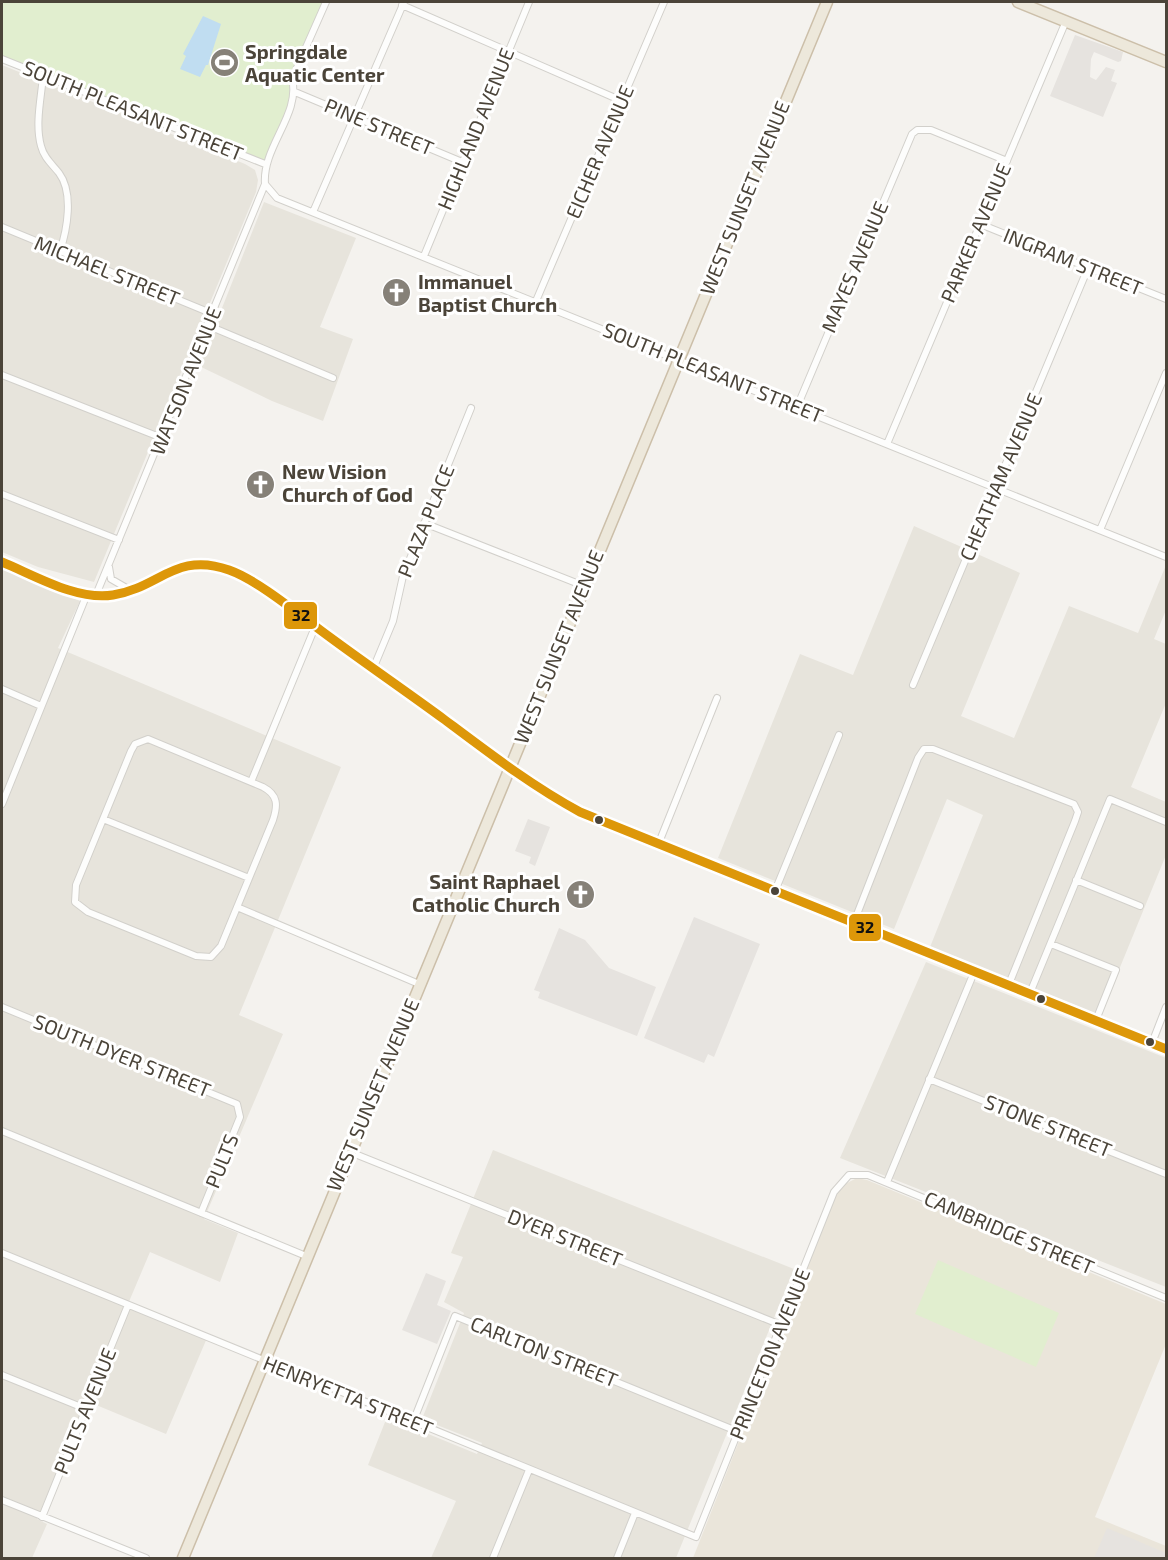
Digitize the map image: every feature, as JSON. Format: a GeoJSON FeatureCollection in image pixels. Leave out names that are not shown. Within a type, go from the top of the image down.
{"type":"FeatureCollection","features":[{"type":"Feature","properties":{"kind":"highway","name":"WEST SUNSET AVENUE"},"geometry":{"type":"LineString","coordinates":[[183,1558],[306,1256],[827,2]]}},
{"type":"Feature","properties":{"kind":"highway"},"geometry":{"type":"LineString","coordinates":[[1018,2],[1167,62]]}},
{"type":"Feature","properties":{"kind":"street","name":"WATSON AVENUE"},"geometry":{"type":"LineString","coordinates":[[2,804],[41,706],[91,594],[109,564],[209,326],[265,184],[266,164],[296,92],[292,79],[326,2]]}},
{"type":"Feature","properties":{"kind":"street","name":"HIGHLAND AVENUE"},"geometry":{"type":"LineString","coordinates":[[424,256],[529,2]]}},
{"type":"Feature","properties":{"kind":"street","name":"EICHER AVENUE"},"geometry":{"type":"LineString","coordinates":[[536,301],[664,2]]}},
{"type":"Feature","properties":{"kind":"street"},"geometry":{"type":"LineString","coordinates":[[313,212],[403,3],[622,100]]}},
{"type":"Feature","properties":{"kind":"street","name":"PARKER AVENUE"},"geometry":{"type":"LineString","coordinates":[[887,444],[1066,21]]}},
{"type":"Feature","properties":{"kind":"street","name":"SOUTH PLEASANT STREET"},"geometry":{"type":"LineString","coordinates":[[2,59],[266,164]]}},
{"type":"Feature","properties":{"kind":"street"},"geometry":{"type":"LineString","coordinates":[[43,76],[38,127],[41,148],[49,163],[61,175],[67,201],[60,251]]}},
{"type":"Feature","properties":{"kind":"street","name":"PINE STREET"},"geometry":{"type":"LineString","coordinates":[[296,92],[462,162]]}},
{"type":"Feature","properties":{"kind":"street","name":"MAYES AVENUE"},"geometry":{"type":"LineString","coordinates":[[796,407],[908,140],[917,130],[931,130],[1007,161]]}},
{"type":"Feature","properties":{"kind":"street","name":"SOUTH PLEASANT STREET"},"geometry":{"type":"LineString","coordinates":[[265,184],[277,198],[1167,557]]}},
{"type":"Feature","properties":{"kind":"street","name":"INGRAM STREET"},"geometry":{"type":"LineString","coordinates":[[980,224],[1167,299]]}},
{"type":"Feature","properties":{"kind":"street","name":"MICHAEL STREET"},"geometry":{"type":"LineString","coordinates":[[2,227],[213,314]]}},
{"type":"Feature","properties":{"kind":"street","name":"CHEATHAM AVENUE"},"geometry":{"type":"LineString","coordinates":[[913,685],[1088,268]]}},
{"type":"Feature","properties":{"kind":"street"},"geometry":{"type":"LineString","coordinates":[[209,326],[333,378]]}},
{"type":"Feature","properties":{"kind":"street"},"geometry":{"type":"LineString","coordinates":[[1100,530],[1167,373]]}},
{"type":"Feature","properties":{"kind":"street"},"geometry":{"type":"LineString","coordinates":[[2,375],[162,438]]}},
{"type":"Feature","properties":{"kind":"street","name":"PLAZA PLACE"},"geometry":{"type":"LineString","coordinates":[[373,669],[393,621],[403,576],[471,408]]}},
{"type":"Feature","properties":{"kind":"street"},"geometry":{"type":"LineString","coordinates":[[2,494],[118,540]]}},
{"type":"Feature","properties":{"kind":"street"},"geometry":{"type":"LineString","coordinates":[[424,523],[584,586]]}},
{"type":"Feature","properties":{"kind":"street"},"geometry":{"type":"LineString","coordinates":[[2,562],[91,594],[112,596],[177,568],[210,565],[246,579],[509,768],[580,812],[1167,1049]]}},
{"type":"Feature","properties":{"kind":"street"},"geometry":{"type":"LineString","coordinates":[[109,564],[111,579],[130,590]]}},
{"type":"Feature","properties":{"kind":"street"},"geometry":{"type":"LineString","coordinates":[[251,782],[315,627]]}},
{"type":"Feature","properties":{"kind":"street"},"geometry":{"type":"LineString","coordinates":[[2,689],[41,706]]}},
{"type":"Feature","properties":{"kind":"street"},"geometry":{"type":"LineString","coordinates":[[658,845],[717,698]]}},
{"type":"Feature","properties":{"kind":"street"},"geometry":{"type":"LineString","coordinates":[[775,891],[839,735]]}},
{"type":"Feature","properties":{"kind":"street"},"geometry":{"type":"LineString","coordinates":[[142,740],[154,741],[251,782],[273,794],[277,808],[217,953],[203,958],[80,907],[74,894],[76,885],[103,819],[131,751],[142,740]]}},
{"type":"Feature","properties":{"kind":"street"},"geometry":{"type":"LineString","coordinates":[[854,922],[924,749],[933,748],[1074,804],[1078,812],[1075,821],[1009,984]]}},
{"type":"Feature","properties":{"kind":"street"},"geometry":{"type":"LineString","coordinates":[[1030,993],[1110,799],[1167,822]]}},
{"type":"Feature","properties":{"kind":"street"},"geometry":{"type":"LineString","coordinates":[[103,819],[249,878]]}},
{"type":"Feature","properties":{"kind":"street"},"geometry":{"type":"LineString","coordinates":[[1076,880],[1140,906]]}},
{"type":"Feature","properties":{"kind":"street"},"geometry":{"type":"LineString","coordinates":[[237,907],[419,984]]}},
{"type":"Feature","properties":{"kind":"street"},"geometry":{"type":"LineString","coordinates":[[1051,944],[1116,970],[1095,1020]]}},
{"type":"Feature","properties":{"kind":"street"},"geometry":{"type":"LineString","coordinates":[[887,1182],[975,970]]}},
{"type":"Feature","properties":{"kind":"street","name":"SOUTH DYER STREET"},"geometry":{"type":"LineString","coordinates":[[2,1007],[233,1100],[240,1107]]}},
{"type":"Feature","properties":{"kind":"street"},"geometry":{"type":"LineString","coordinates":[[1152,1043],[1167,1007]]}},
{"type":"Feature","properties":{"kind":"street","name":"STONE STREET"},"geometry":{"type":"LineString","coordinates":[[929,1079],[1167,1173]]}},
{"type":"Feature","properties":{"kind":"street","name":"PULTS"},"geometry":{"type":"LineString","coordinates":[[201,1213],[240,1117],[240,1107]]}},
{"type":"Feature","properties":{"kind":"street"},"geometry":{"type":"LineString","coordinates":[[2,1131],[306,1256]]}},
{"type":"Feature","properties":{"kind":"street","name":"DYER STREET"},"geometry":{"type":"LineString","coordinates":[[350,1151],[781,1325]]}},
{"type":"Feature","properties":{"kind":"street","name":"CAMBRIDGE STREET"},"geometry":{"type":"LineString","coordinates":[[849,1175],[868,1175],[887,1182],[1167,1298]]}},
{"type":"Feature","properties":{"kind":"street","name":"PRINCETON AVENUE"},"geometry":{"type":"LineString","coordinates":[[696,1537],[834,1192],[849,1175]]}},
{"type":"Feature","properties":{"kind":"street","name":"HENRYETTA STREET"},"geometry":{"type":"LineString","coordinates":[[2,1253],[696,1537]]}},
{"type":"Feature","properties":{"kind":"street","name":"PULTS AVENUE"},"geometry":{"type":"LineString","coordinates":[[42,1517],[128,1305]]}},
{"type":"Feature","properties":{"kind":"street","name":"CARLTON STREET"},"geometry":{"type":"LineString","coordinates":[[413,1422],[456,1316],[739,1432]]}},
{"type":"Feature","properties":{"kind":"street"},"geometry":{"type":"LineString","coordinates":[[2,1374],[86,1409]]}},
{"type":"Feature","properties":{"kind":"street"},"geometry":{"type":"LineString","coordinates":[[494,1558],[529,1470]]}},
{"type":"Feature","properties":{"kind":"street"},"geometry":{"type":"LineString","coordinates":[[2,1500],[146,1558]]}},
{"type":"Feature","properties":{"kind":"street"},"geometry":{"type":"LineString","coordinates":[[616,1558],[635,1513]]}},
{"type":"Feature","properties":{"kind":"shaded area"},"geometry":{"type":"Polygon","coordinates":[[[1075,35],[1123,52],[1121,61],[1118,62],[1094,52],[1091,59],[1090,77],[1096,80],[1106,67],[1115,70],[1111,81],[1117,83],[1103,117],[1050,96],[1075,35]]]}},
{"type":"Feature","properties":{"kind":"shaded area"},"geometry":{"type":"Polygon","coordinates":[[[2,65],[245,164],[255,170],[258,180],[256,192],[94,582],[38,567],[2,552],[2,65]]]}},
{"type":"Feature","properties":{"kind":"shaded area"},"geometry":{"type":"Polygon","coordinates":[[[264,202],[356,238],[320,327],[353,339],[323,421],[272,401],[199,366],[264,202]]]}},
{"type":"Feature","properties":{"kind":"shaded area"},"geometry":{"type":"Polygon","coordinates":[[[914,526],[1020,573],[961,716],[1014,738],[1069,606],[1138,633],[1166,565],[1166,610],[1154,639],[1166,644],[1166,703],[1131,787],[1166,802],[1166,855],[1098,1021],[928,952],[983,815],[947,799],[894,929],[718,858],[800,654],[853,675],[914,526]]]}},
{"type":"Feature","properties":{"kind":"shaded area"},"geometry":{"type":"Polygon","coordinates":[[[2,569],[80,601],[58,648],[341,767],[239,1015],[283,1034],[204,1219],[238,1233],[220,1282],[150,1252],[37,1519],[47,1524],[32,1558],[2,1558],[2,569]]]}},
{"type":"Feature","properties":{"kind":"shaded area"},"geometry":{"type":"Polygon","coordinates":[[[528,819],[550,827],[535,866],[529,863],[531,857],[515,851],[528,819]]]}},
{"type":"Feature","properties":{"kind":"shaded area"},"geometry":{"type":"Polygon","coordinates":[[[694,917],[760,944],[714,1057],[708,1054],[704,1063],[644,1038],[694,917]]]}},
{"type":"Feature","properties":{"kind":"shaded area"},"geometry":{"type":"Polygon","coordinates":[[[559,928],[585,940],[609,968],[656,987],[637,1036],[538,998],[540,992],[534,990],[559,928]]]}},
{"type":"Feature","properties":{"kind":"shaded area"},"geometry":{"type":"Polygon","coordinates":[[[926,962],[1166,1058],[1166,1287],[840,1158],[926,962]]]}},
{"type":"Feature","properties":{"kind":"shaded area"},"geometry":{"type":"Polygon","coordinates":[[[493,1150],[794,1269],[676,1558],[431,1558],[456,1501],[368,1465],[387,1417],[477,1454],[482,1443],[422,1419],[464,1313],[444,1302],[463,1257],[451,1253],[493,1150]]]}},
{"type":"Feature","properties":{"kind":"shaded area"},"geometry":{"type":"Polygon","coordinates":[[[857,1178],[867,1180],[1166,1304],[1166,1344],[1095,1517],[1166,1546],[1166,1558],[693,1558],[836,1195],[843,1185],[857,1178]]]}},
{"type":"Feature","properties":{"kind":"shaded area"},"geometry":{"type":"Polygon","coordinates":[[[426,1273],[446,1281],[437,1305],[451,1311],[437,1344],[402,1330],[426,1273]]]}},
{"type":"Feature","properties":{"kind":"shaded area"},"geometry":{"type":"Polygon","coordinates":[[[128,1305],[207,1338],[166,1434],[89,1402],[128,1305]]]}},
{"type":"Feature","properties":{"kind":"shaded area"},"geometry":{"type":"Polygon","coordinates":[[[1107,1528],[1166,1553],[1166,1558],[1094,1558],[1107,1528]]]}},
{"type":"Feature","properties":{"kind":"green space"},"geometry":{"type":"Polygon","coordinates":[[[2,2],[326,2],[292,79],[295,92],[265,164],[2,59],[2,2]]]}},
{"type":"Feature","properties":{"kind":"green space"},"geometry":{"type":"Polygon","coordinates":[[[938,1260],[1059,1313],[1036,1367],[915,1314],[938,1260]]]}},
{"type":"Feature","properties":{"kind":"water"},"geometry":{"type":"Polygon","coordinates":[[[203,16],[221,24],[208,65],[200,77],[180,69],[186,56],[183,54],[203,16]]]}},
{"type":"Feature","properties":{"kind":"transit line","name":"32"},"geometry":{"type":"LineString","coordinates":[[2,562],[70,591],[99,596],[129,591],[168,573],[195,565],[211,565],[241,575],[268,591],[511,769],[580,812],[1166,1049]]}},
{"type":"Feature","properties":{"kind":"place","name":"Springdale Aquatic Center"},"geometry":{"type":"Point","coordinates":[224,63]}},
{"type":"Feature","properties":{"kind":"place","name":"Immanuel Baptist Church"},"geometry":{"type":"Point","coordinates":[397,293]}},
{"type":"Feature","properties":{"kind":"place","name":"New Vision Church of God"},"geometry":{"type":"Point","coordinates":[261,484]}},
{"type":"Feature","properties":{"kind":"place","name":"Saint Raphael Catholic Church"},"geometry":{"type":"Point","coordinates":[581,894]}}]}
